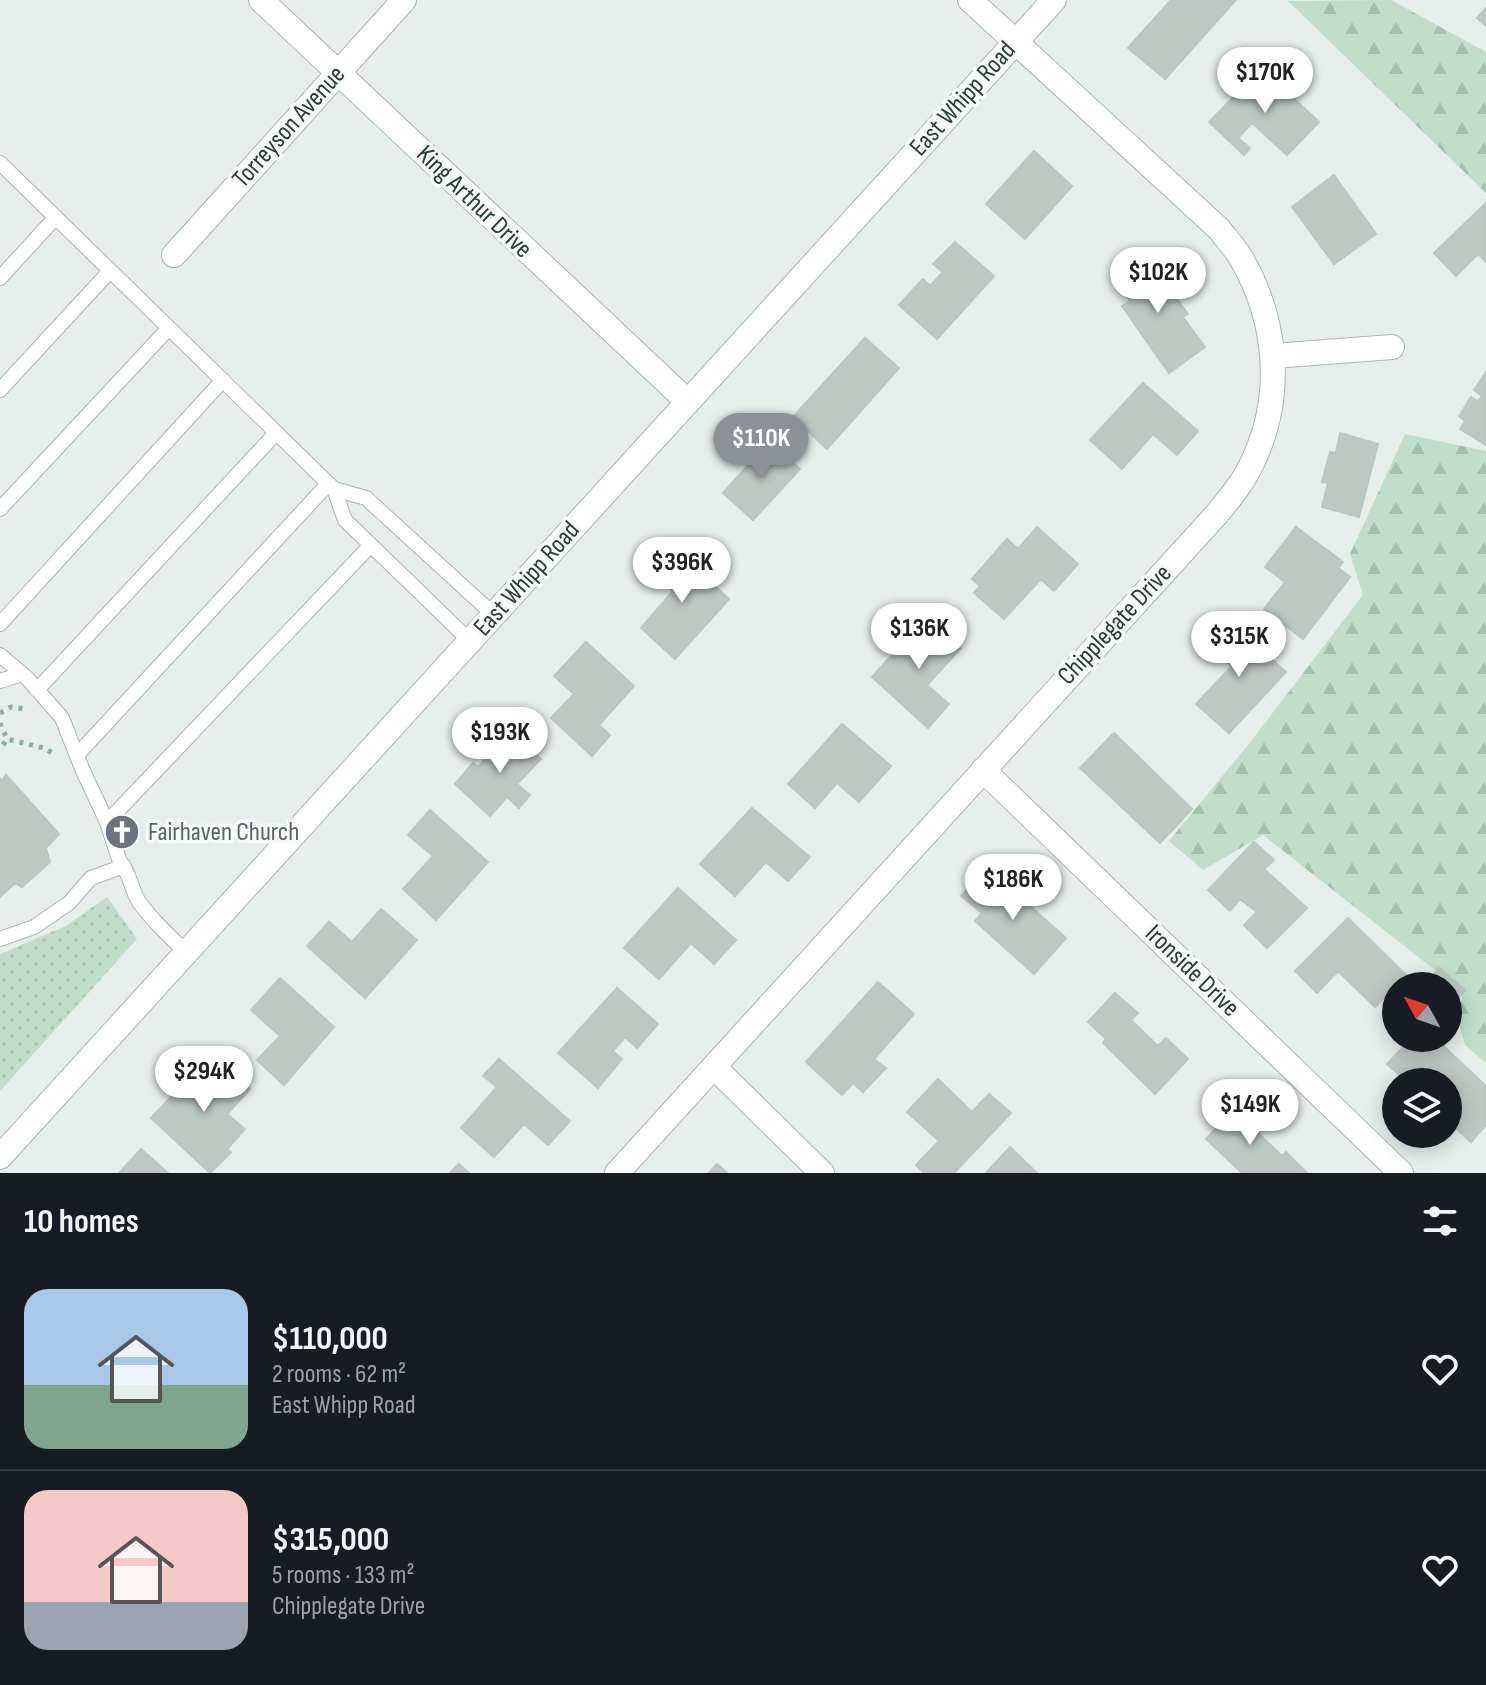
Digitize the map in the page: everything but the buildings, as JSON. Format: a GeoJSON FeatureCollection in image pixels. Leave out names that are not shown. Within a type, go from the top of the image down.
{"type":"FeatureCollection","features":[{"type":"Feature","properties":{"kind":"street","name":"King Arthur Drive"},"geometry":{"type":"LineString","coordinates":[[261,0],[688,402]]}},
{"type":"Feature","properties":{"kind":"street","name":"Torreyson Avenue"},"geometry":{"type":"LineString","coordinates":[[174,255],[404,0]]}},
{"type":"Feature","properties":{"kind":"street","name":"Chipplegate Drive"},"geometry":{"type":"LineString","coordinates":[[617,1173],[1216,515],[1238,489],[1254,459],[1270,417],[1273,356],[1269,328],[1260,295],[1240,256],[1219,229],[970,0]]}},
{"type":"Feature","properties":{"kind":"street","name":"East Whipp Road"},"geometry":{"type":"LineString","coordinates":[[0,1157],[1054,0]]}},
{"type":"Feature","properties":{"kind":"street"},"geometry":{"type":"LineString","coordinates":[[1273,356],[1392,347]]}},
{"type":"Feature","properties":{"kind":"street","name":"Ironside Drive"},"geometry":{"type":"LineString","coordinates":[[983,770],[1401,1173]]}},
{"type":"Feature","properties":{"kind":"street"},"geometry":{"type":"LineString","coordinates":[[714,1067],[822,1173]]}},
{"type":"Feature","properties":{"kind":"lane"},"geometry":{"type":"LineString","coordinates":[[1,166],[331,486],[345,520],[470,641]]}},
{"type":"Feature","properties":{"kind":"lane"},"geometry":{"type":"LineString","coordinates":[[0,278],[56,217]]}},
{"type":"Feature","properties":{"kind":"lane"},"geometry":{"type":"LineString","coordinates":[[0,390],[110,271]]}},
{"type":"Feature","properties":{"kind":"lane"},"geometry":{"type":"LineString","coordinates":[[0,509],[169,328]]}},
{"type":"Feature","properties":{"kind":"lane"},"geometry":{"type":"LineString","coordinates":[[0,624],[223,380]]}},
{"type":"Feature","properties":{"kind":"lane"},"geometry":{"type":"LineString","coordinates":[[37,690],[276,433]]}},
{"type":"Feature","properties":{"kind":"lane"},"geometry":{"type":"LineString","coordinates":[[331,486],[366,498],[494,615]]}},
{"type":"Feature","properties":{"kind":"lane"},"geometry":{"type":"LineString","coordinates":[[70,757],[331,486]]}},
{"type":"Feature","properties":{"kind":"lane"},"geometry":{"type":"LineString","coordinates":[[107,822],[371,545]]}},
{"type":"Feature","properties":{"kind":"lane"},"geometry":{"type":"LineString","coordinates":[[0,655],[62,718],[70,757],[107,822],[120,862],[137,899],[159,927],[187,953]]}},
{"type":"Feature","properties":{"kind":"lane"},"geometry":{"type":"LineString","coordinates":[[0,681],[22,674]]}},
{"type":"Feature","properties":{"kind":"lane"},"geometry":{"type":"LineString","coordinates":[[0,939],[34,927],[69,903],[91,878],[124,866]]}},
{"type":"Feature","properties":{"kind":"path"},"geometry":{"type":"LineString","coordinates":[[0,723],[5,742],[44,748],[70,757]]}},
{"type":"Feature","properties":{"kind":"green space"},"geometry":{"type":"Polygon","coordinates":[[[1391,0],[1486,52],[1486,193],[1288,1],[1391,0]]]}},
{"type":"Feature","properties":{"kind":"green space"},"geometry":{"type":"Polygon","coordinates":[[[1405,434],[1486,451],[1486,1063],[1465,1045],[1462,1034],[1462,972],[1438,972],[1263,835],[1203,870],[1169,841],[1248,745],[1363,595],[1350,554],[1405,434]]]}},
{"type":"Feature","properties":{"kind":"green space"},"geometry":{"type":"Polygon","coordinates":[[[107,897],[137,939],[0,1091],[0,954],[66,926],[107,897]]]}},
{"type":"Feature","properties":{"kind":"place","name":"Fairhaven Church"},"geometry":{"type":"Point","coordinates":[122,832]}}]}
